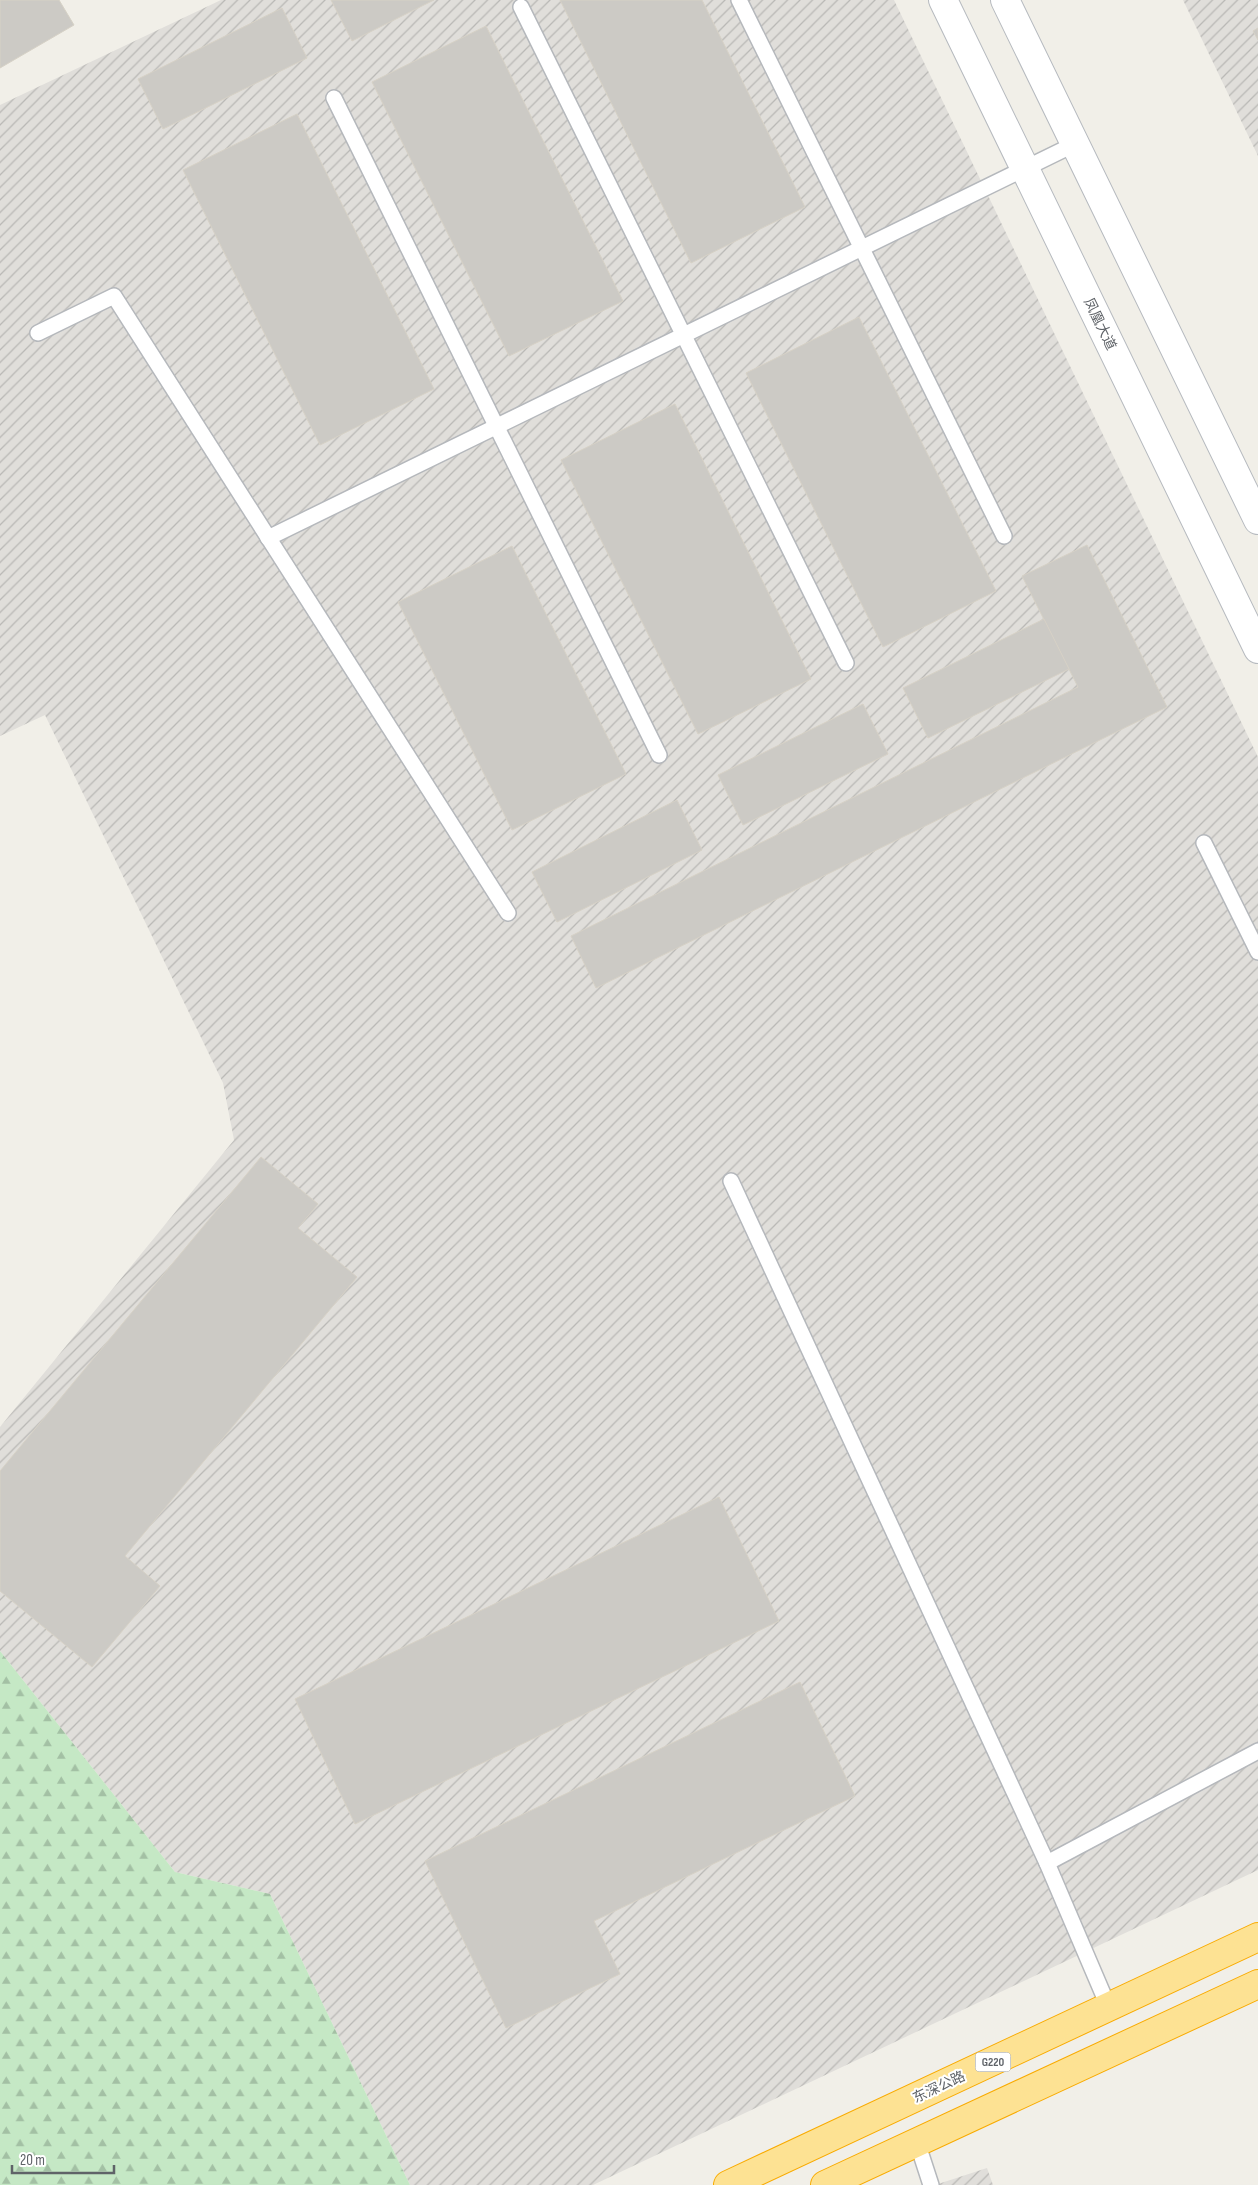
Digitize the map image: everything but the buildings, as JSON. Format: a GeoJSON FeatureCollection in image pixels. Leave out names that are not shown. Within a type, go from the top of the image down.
{"type":"FeatureCollection","features":[{"type":"Feature","properties":{"kind":"highway","name":"东深公路"},"geometry":{"type":"LineString","coordinates":[[728,2185],[1258,1937]]}},
{"type":"Feature","properties":{"kind":"highway"},"geometry":{"type":"LineString","coordinates":[[825,2185],[1258,1984]]}},
{"type":"Feature","properties":{"kind":"main road","name":"凤凰大道"},"geometry":{"type":"LineString","coordinates":[[942,0],[1258,649]]}},
{"type":"Feature","properties":{"kind":"main road"},"geometry":{"type":"LineString","coordinates":[[1005,0],[1258,520]]}},
{"type":"Feature","properties":{"kind":"lane"},"geometry":{"type":"LineString","coordinates":[[739,0],[1004,536]]}},
{"type":"Feature","properties":{"kind":"lane"},"geometry":{"type":"LineString","coordinates":[[521,7],[846,663]]}},
{"type":"Feature","properties":{"kind":"lane"},"geometry":{"type":"LineString","coordinates":[[334,98],[659,756]]}},
{"type":"Feature","properties":{"kind":"lane"},"geometry":{"type":"LineString","coordinates":[[268,538],[1075,144]]}},
{"type":"Feature","properties":{"kind":"lane"},"geometry":{"type":"LineString","coordinates":[[38,333],[114,296],[508,913]]}},
{"type":"Feature","properties":{"kind":"lane"},"geometry":{"type":"LineString","coordinates":[[1204,843],[1258,952]]}},
{"type":"Feature","properties":{"kind":"lane"},"geometry":{"type":"LineString","coordinates":[[731,1182],[1047,1863],[1109,2008]]}},
{"type":"Feature","properties":{"kind":"lane"},"geometry":{"type":"LineString","coordinates":[[1047,1863],[1258,1752]]}},
{"type":"Feature","properties":{"kind":"lane"},"geometry":{"type":"LineString","coordinates":[[917,2142],[931,2185]]}},
{"type":"Feature","properties":{"kind":"shaded area"},"geometry":{"type":"Polygon","coordinates":[[[221,0],[894,0],[1258,757],[1258,1870],[593,2185],[410,2185],[270,1894],[175,1872],[0,1651],[0,1427],[234,1140],[223,1083],[45,715],[0,736],[0,105],[221,0]]]}},
{"type":"Feature","properties":{"kind":"shaded area"},"geometry":{"type":"Polygon","coordinates":[[[1183,0],[1258,0],[1258,156],[1183,0]]]}},
{"type":"Feature","properties":{"kind":"shaded area"},"geometry":{"type":"Polygon","coordinates":[[[987,2168],[993,2185],[935,2185],[987,2168]]]}},
{"type":"Feature","properties":{"kind":"green space"},"geometry":{"type":"Polygon","coordinates":[[[0,1651],[175,1872],[270,1894],[410,2185],[0,2185],[0,1651]]]}}]}
